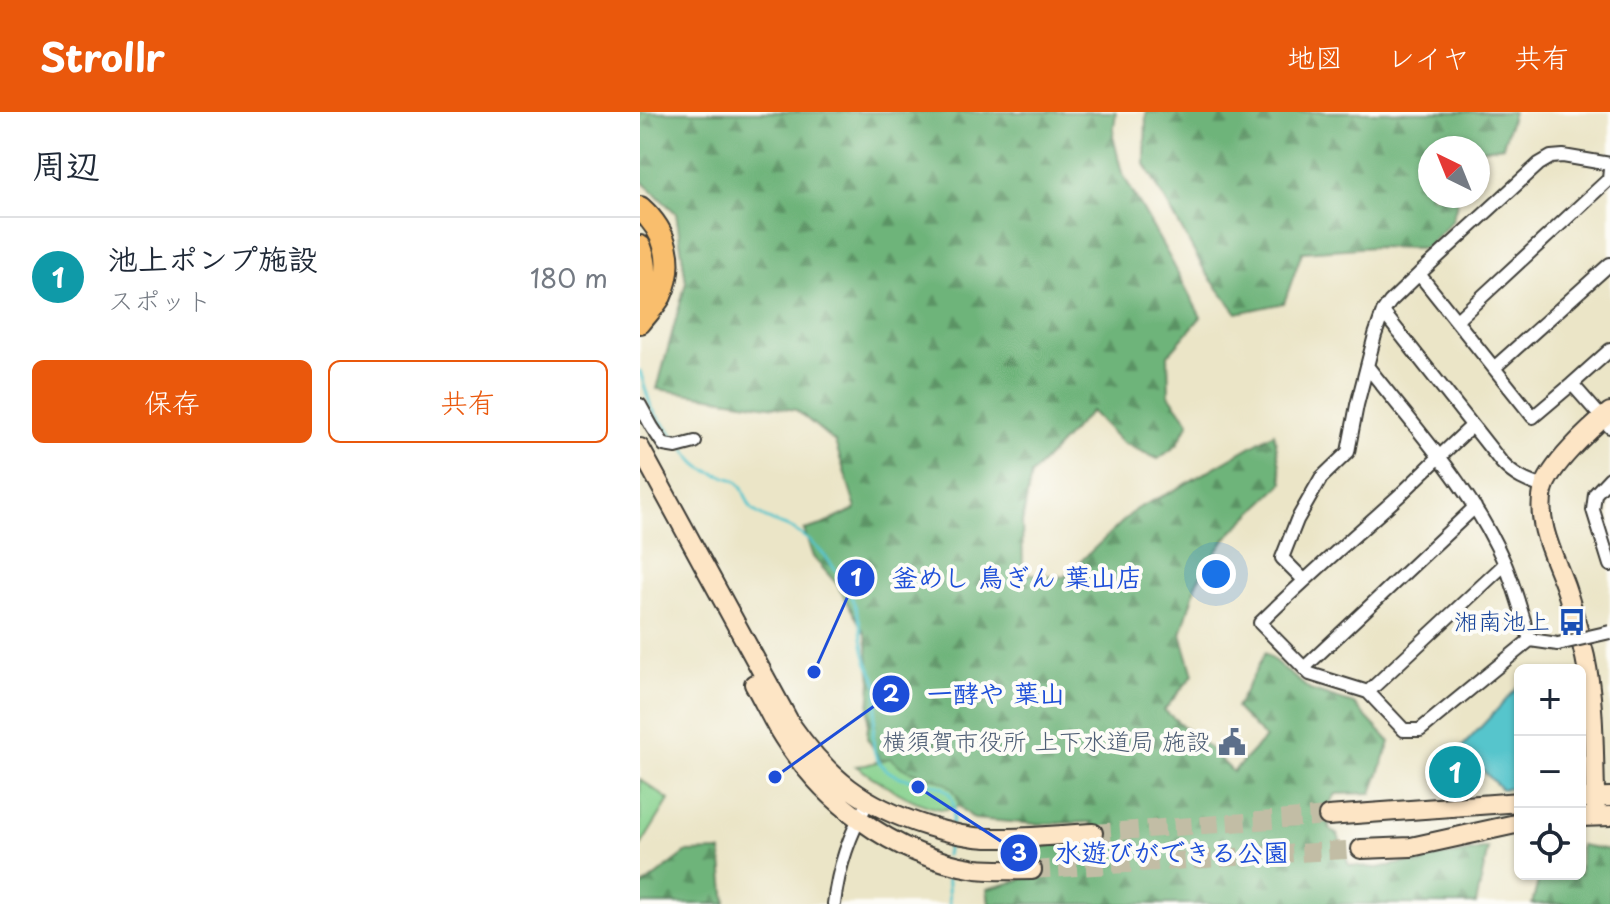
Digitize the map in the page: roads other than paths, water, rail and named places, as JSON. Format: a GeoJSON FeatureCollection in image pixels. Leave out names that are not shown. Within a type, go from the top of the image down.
{"type":"FeatureCollection","features":[{"type":"Feature","properties":{"kind":"highway"},"geometry":{"type":"LineString","coordinates":[[640,208],[663,236],[669,261],[659,298],[640,322]]}},
{"type":"Feature","properties":{"kind":"highway"},"geometry":{"type":"LineString","coordinates":[[640,224],[653,243],[657,271],[655,289],[640,322]]}},
{"type":"Feature","properties":{"kind":"highway"},"geometry":{"type":"LineString","coordinates":[[640,247],[646,269],[640,297]]}},
{"type":"Feature","properties":{"kind":"street"},"geometry":{"type":"LineString","coordinates":[[1304,580],[1282,558],[1297,520],[1321,478],[1348,452],[1367,366],[1383,312],[1390,302],[1539,164],[1551,157],[1563,156],[1610,166],[1609,179],[1457,320]]}},
{"type":"Feature","properties":{"kind":"street"},"geometry":{"type":"LineString","coordinates":[[1494,368],[1610,264]]}},
{"type":"Feature","properties":{"kind":"street"},"geometry":{"type":"LineString","coordinates":[[1419,274],[1533,417],[1610,350]]}},
{"type":"Feature","properties":{"kind":"street"},"geometry":{"type":"LineString","coordinates":[[1383,312],[1511,473],[1544,487]]}},
{"type":"Feature","properties":{"kind":"street"},"geometry":{"type":"LineString","coordinates":[[1367,366],[1475,507],[1505,564],[1530,640]]}},
{"type":"Feature","properties":{"kind":"street"},"geometry":{"type":"LineString","coordinates":[[1572,384],[1607,419],[1553,471],[1544,487],[1541,508],[1547,538],[1566,589],[1587,669],[1594,738],[1595,817]]}},
{"type":"Feature","properties":{"kind":"street"},"geometry":{"type":"LineString","coordinates":[[640,405],[664,445],[676,447],[693,443]]}},
{"type":"Feature","properties":{"kind":"street"},"geometry":{"type":"LineString","coordinates":[[1472,426],[1260,623],[1310,674],[1368,692],[1404,730],[1420,730],[1530,640],[1558,644],[1610,632]]}},
{"type":"Feature","properties":{"kind":"street"},"geometry":{"type":"LineString","coordinates":[[640,448],[791,725],[864,810],[876,832],[932,859],[976,869],[1032,870]]}},
{"type":"Feature","properties":{"kind":"street"},"geometry":{"type":"LineString","coordinates":[[640,473],[778,728],[794,752],[839,803],[890,813],[939,830],[986,838],[1093,833]]}},
{"type":"Feature","properties":{"kind":"street"},"geometry":{"type":"LineString","coordinates":[[1609,562],[1593,510],[1595,494],[1610,478]]}},
{"type":"Feature","properties":{"kind":"street"},"geometry":{"type":"LineString","coordinates":[[1304,668],[1475,507]]}},
{"type":"Feature","properties":{"kind":"street"},"geometry":{"type":"LineString","coordinates":[[1368,692],[1505,564]]}},
{"type":"Feature","properties":{"kind":"street"},"geometry":{"type":"LineString","coordinates":[[1328,816],[1514,802]]}},
{"type":"Feature","properties":{"kind":"street"},"geometry":{"type":"LineString","coordinates":[[834,904],[840,872],[864,810]]}},
{"type":"Feature","properties":{"kind":"street"},"geometry":{"type":"LineString","coordinates":[[1361,849],[1411,847],[1514,824]]}},
{"type":"Feature","properties":{"kind":"water"},"geometry":{"type":"Polygon","coordinates":[[[1514,691],[1514,788],[1501,789],[1461,748],[1514,691]]]}},
{"type":"Feature","properties":{"kind":"waterway"},"geometry":{"type":"LineString","coordinates":[[640,371],[651,407],[680,443]]}},
{"type":"Feature","properties":{"kind":"waterway"},"geometry":{"type":"LineString","coordinates":[[685,449],[701,467],[733,479],[743,490],[753,510],[802,535],[834,568],[855,607],[865,656],[877,684],[873,745],[878,760],[888,771],[940,787],[949,794],[953,806],[952,825]]}},
{"type":"Feature","properties":{"kind":"waterway"},"geometry":{"type":"LineString","coordinates":[[946,855],[949,839]]}},
{"type":"Feature","properties":{"kind":"waterway"},"geometry":{"type":"LineString","coordinates":[[947,869],[949,904]]}},
{"type":"Feature","properties":{"kind":"tunnel"},"geometry":{"type":"LineString","coordinates":[[1093,833],[1328,816]]}},
{"type":"Feature","properties":{"kind":"tunnel"},"geometry":{"type":"LineString","coordinates":[[1032,870],[1361,849]]}},
{"type":"Feature","properties":{"kind":"place","name":"湘南池上"},"geometry":{"type":"Point","coordinates":[1572,622]}},
{"type":"Feature","properties":{"kind":"place","name":"釜めし 鳥ぎん 葉山店"},"geometry":{"type":"Point","coordinates":[814,672]}},
{"type":"Feature","properties":{"kind":"place","name":"横須賀市役所 上下水道局 施設"},"geometry":{"type":"Point","coordinates":[1232,742]}},
{"type":"Feature","properties":{"kind":"place","name":"池上ポンプ施設"},"geometry":{"type":"Point","coordinates":[1455,772]}},
{"type":"Feature","properties":{"kind":"place","name":"一酵や 葉山"},"geometry":{"type":"Point","coordinates":[775,777]}},
{"type":"Feature","properties":{"kind":"place","name":"水遊びができる公園"},"geometry":{"type":"Point","coordinates":[918,787]}}]}
